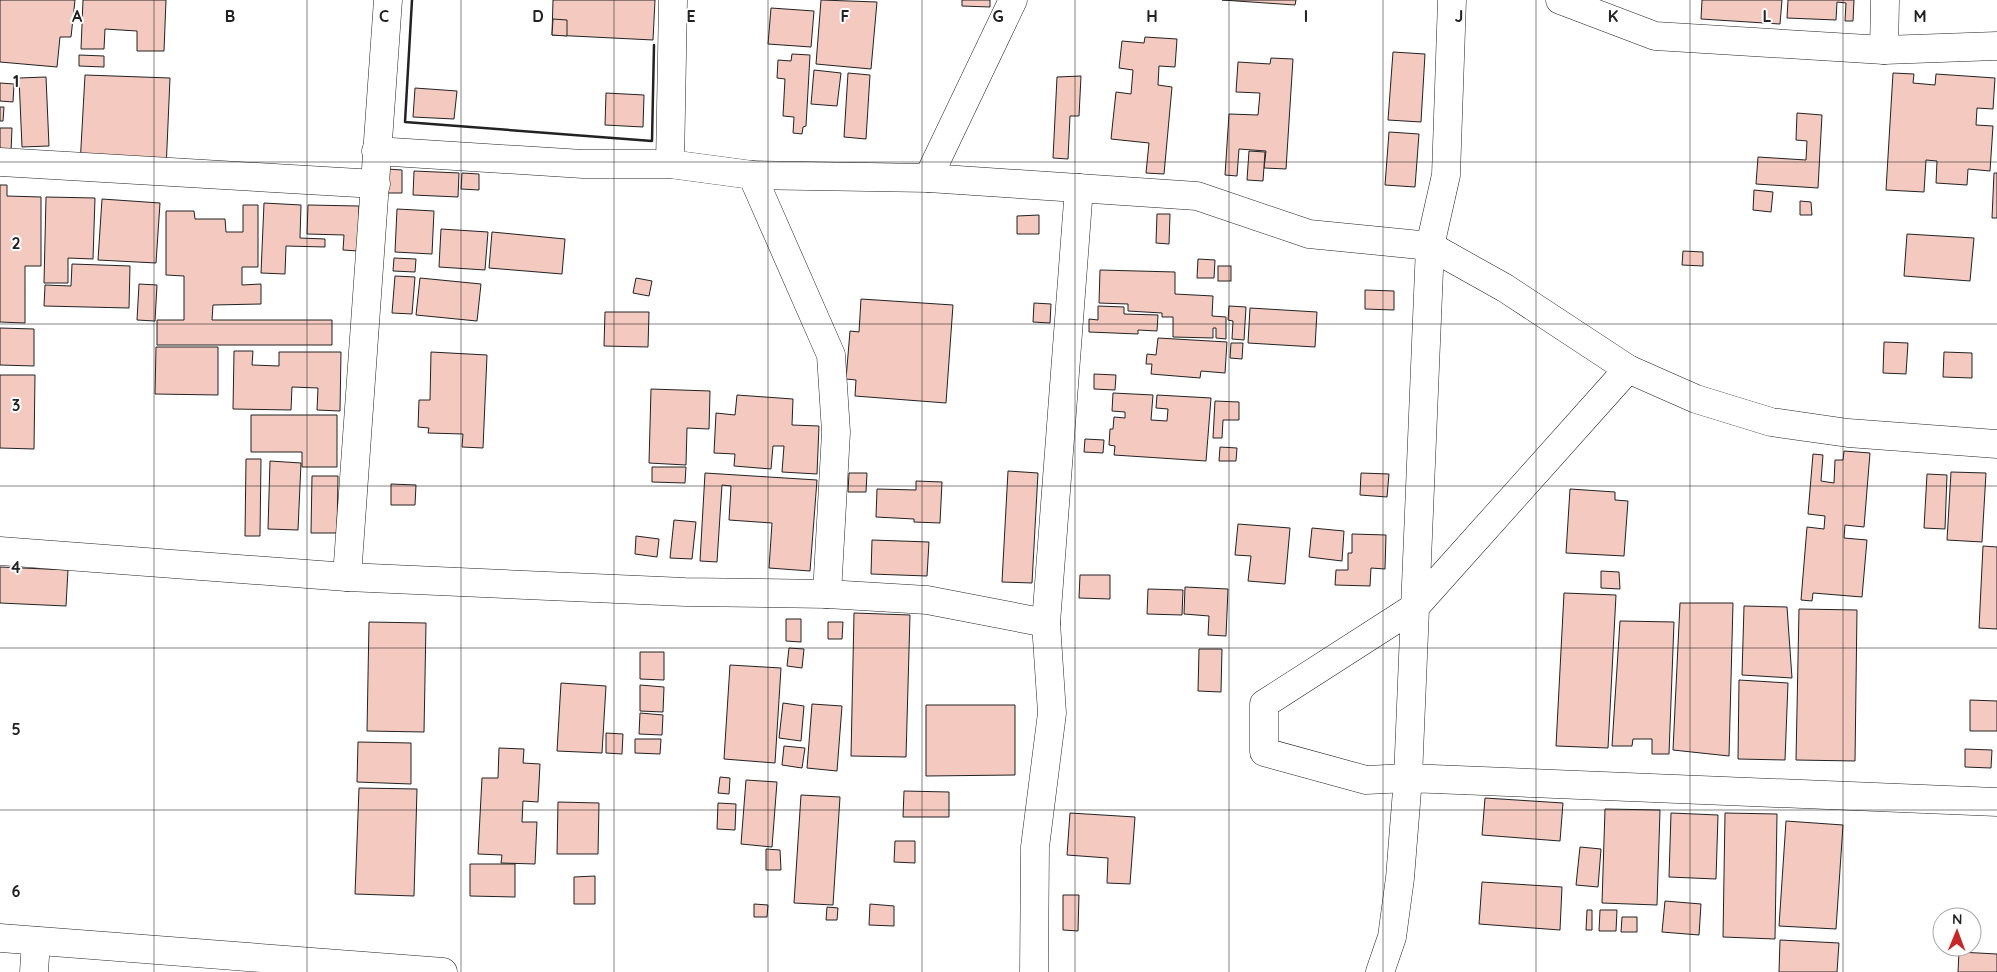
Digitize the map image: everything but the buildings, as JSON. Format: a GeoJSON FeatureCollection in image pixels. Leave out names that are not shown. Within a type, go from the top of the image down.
{"type":"FeatureCollection","features":[{"type":"Feature","properties":{"kind":"street"},"geometry":{"type":"LineString","coordinates":[[347,577],[388,0]]}},
{"type":"Feature","properties":{"kind":"street"},"geometry":{"type":"LineString","coordinates":[[670,164],[673,0]]}},
{"type":"Feature","properties":{"kind":"street"},"geometry":{"type":"LineString","coordinates":[[928,178],[1012,0]]}},
{"type":"Feature","properties":{"kind":"street"},"geometry":{"type":"LineString","coordinates":[[1380,972],[1392,938],[1400,878],[1408,778],[1430,246],[1446,175],[1452,0]]}},
{"type":"Feature","properties":{"kind":"street"},"geometry":{"type":"LineString","coordinates":[[1560,0],[1655,36],[1884,50],[1997,46]]}},
{"type":"Feature","properties":{"kind":"street"},"geometry":{"type":"LineString","coordinates":[[1884,50],[1885,0]]}},
{"type":"Feature","properties":{"kind":"street"},"geometry":{"type":"LineString","coordinates":[[376,151],[582,164],[670,164],[752,175],[928,178],[1197,196],[1309,234],[1430,246],[1505,288],[1628,369],[1696,398],[1771,422],[1848,433],[1997,444]]}},
{"type":"Feature","properties":{"kind":"street"},"geometry":{"type":"LineString","coordinates":[[0,162],[376,184]]}},
{"type":"Feature","properties":{"kind":"street"},"geometry":{"type":"LineString","coordinates":[[752,175],[831,355],[836,432],[827,594]]}},
{"type":"Feature","properties":{"kind":"street"},"geometry":{"type":"LineString","coordinates":[[1034,972],[1035,847],[1052,713],[1046,623],[1079,188]]}},
{"type":"Feature","properties":{"kind":"street"},"geometry":{"type":"LineString","coordinates":[[1628,369],[1415,606],[1264,704],[1264,752],[1366,780],[1408,778],[1997,802]]}},
{"type":"Feature","properties":{"kind":"street"},"geometry":{"type":"LineString","coordinates":[[0,551],[347,577],[685,592],[827,594],[927,600],[1046,623]]}},
{"type":"Feature","properties":{"kind":"street"},"geometry":{"type":"LineString","coordinates":[[0,938],[443,972]]}},
{"type":"Feature","properties":{"kind":"street"},"geometry":{"type":"LineString","coordinates":[[34,972],[36,941]]}},
{"type":"Feature","properties":{"kind":"wall"},"geometry":{"type":"LineString","coordinates":[[412,0],[405,122],[652,141],[654,45]]}}]}
